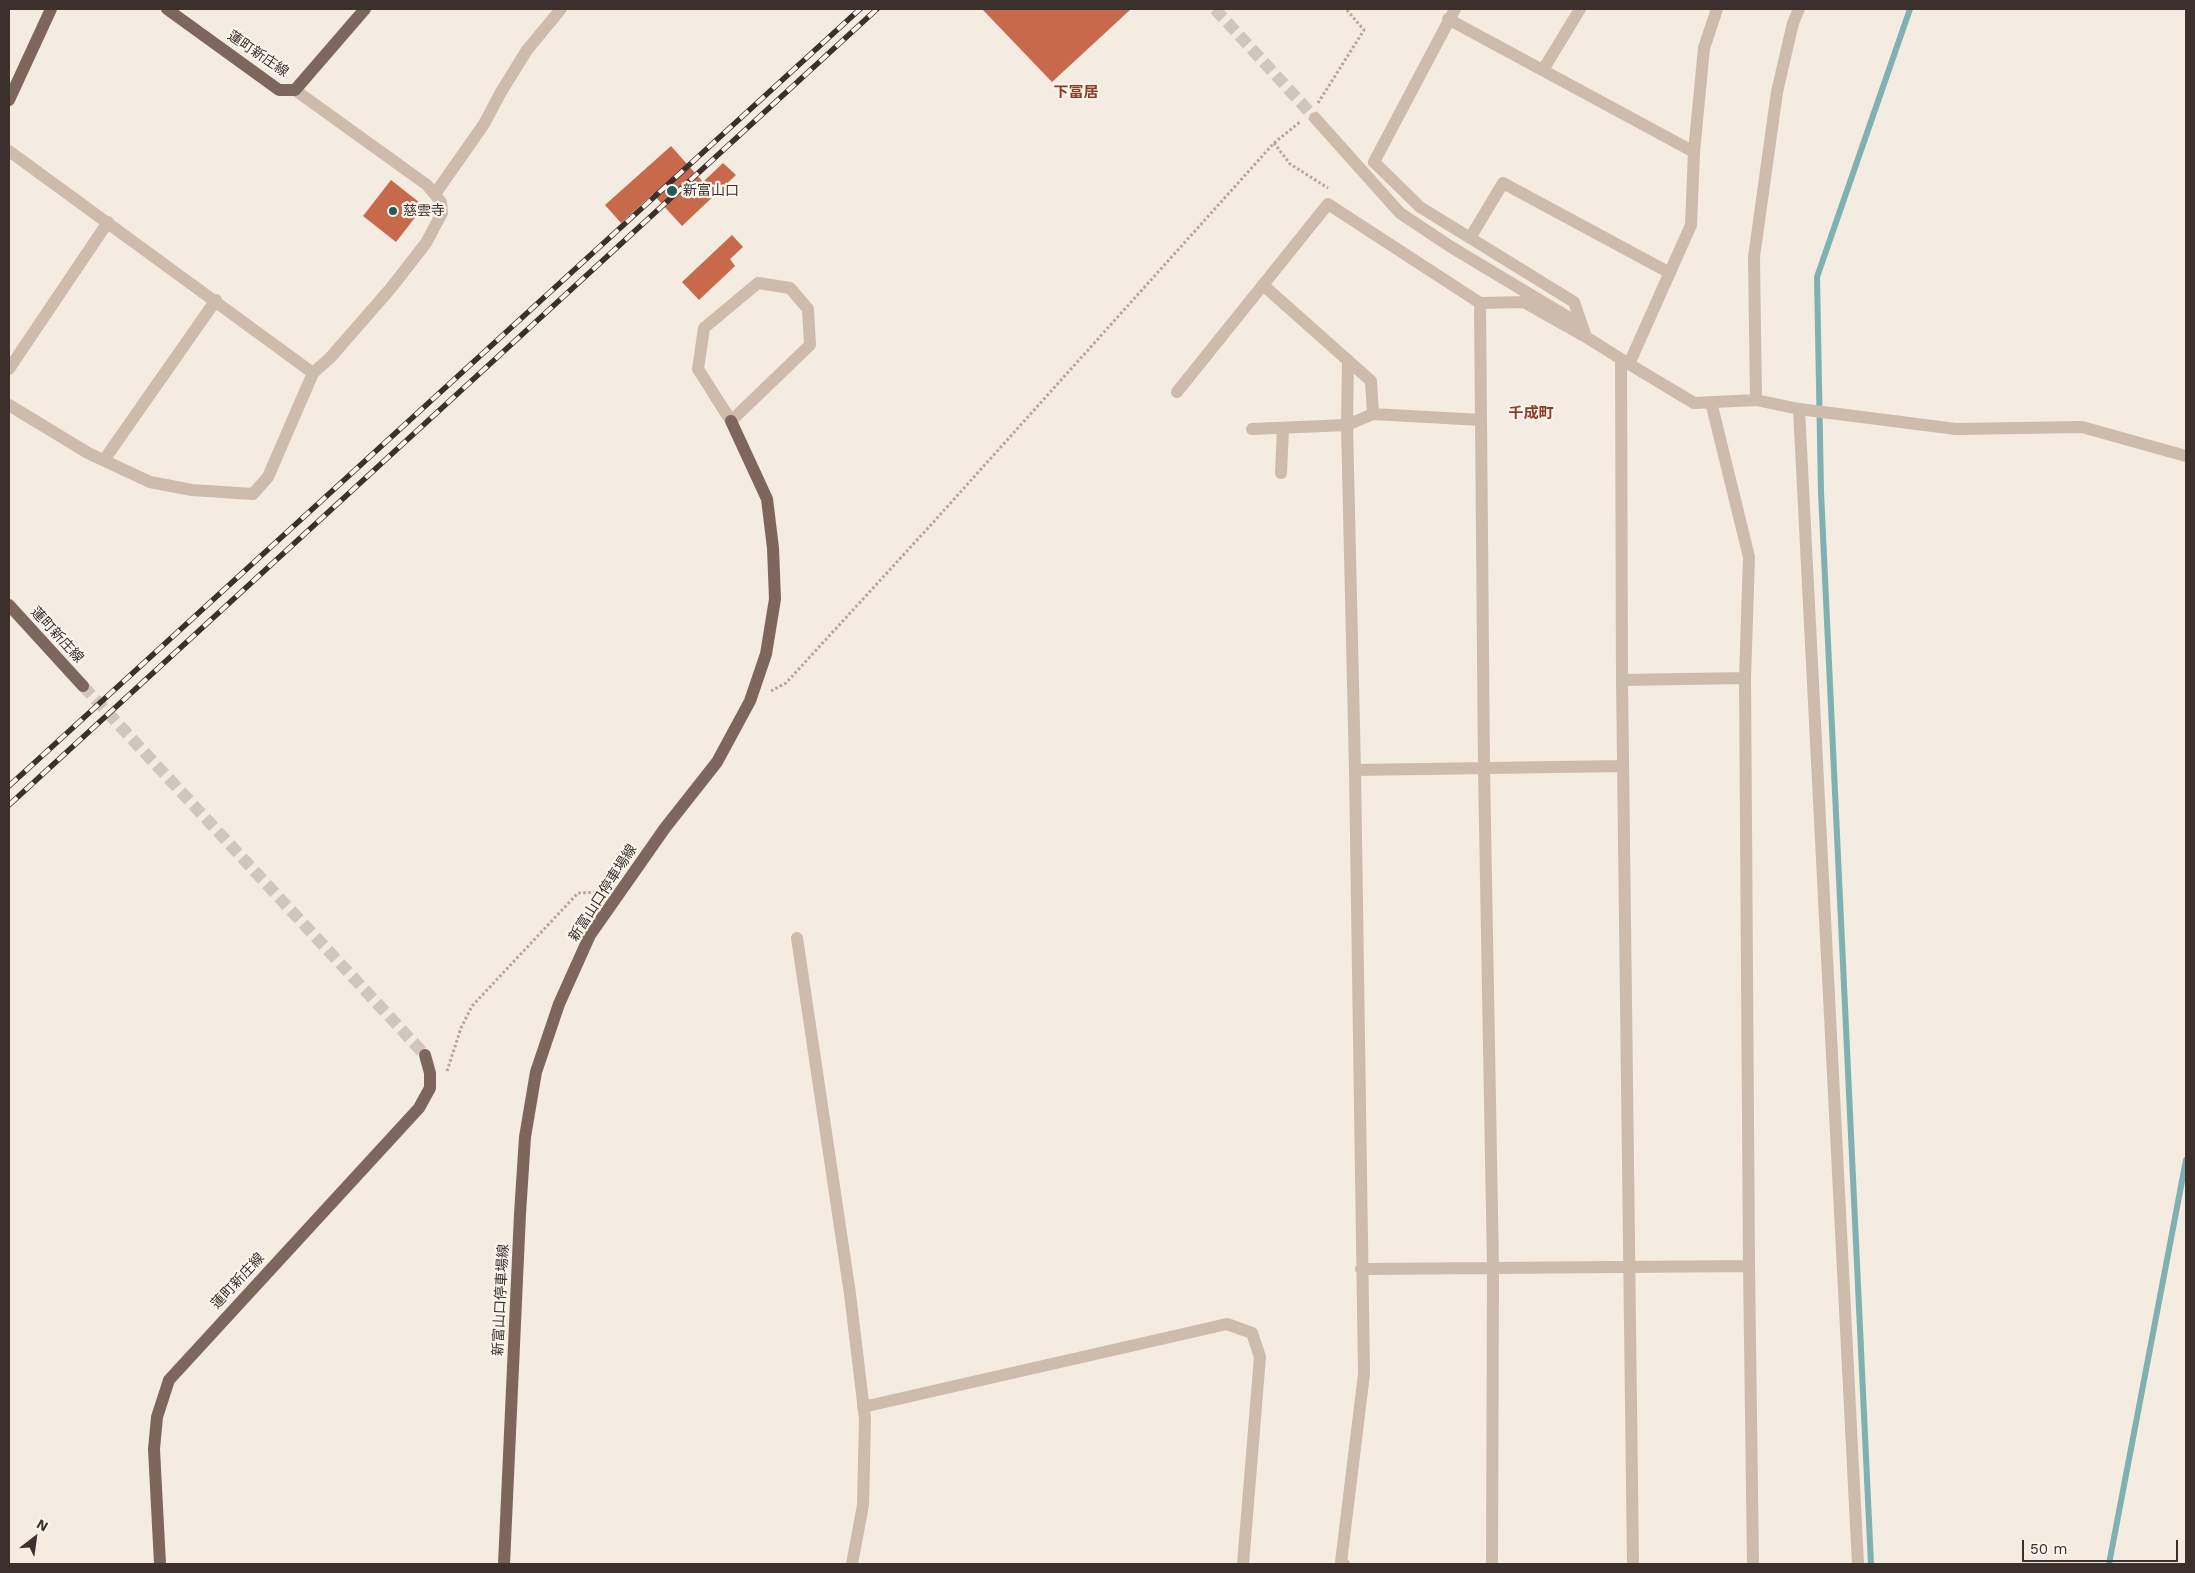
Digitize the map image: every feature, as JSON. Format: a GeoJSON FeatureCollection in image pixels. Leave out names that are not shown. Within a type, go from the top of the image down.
{"type":"FeatureCollection","features":[{"type":"Feature","properties":{"kind":"main road"},"geometry":{"type":"LineString","coordinates":[[9,100],[51,9]]}},
{"type":"Feature","properties":{"kind":"main road","name":"蓮町新庄線"},"geometry":{"type":"LineString","coordinates":[[167,9],[279,90],[295,90],[365,9]]}},
{"type":"Feature","properties":{"kind":"main road","name":"新富山口停車場線"},"geometry":{"type":"LineString","coordinates":[[504,1564],[525,1137],[536,1072],[558,1004],[590,936],[665,828],[717,762],[750,701],[766,654],[774,599],[773,548],[767,499],[731,421]]}},
{"type":"Feature","properties":{"kind":"main road","name":"蓮町新庄線"},"geometry":{"type":"LineString","coordinates":[[9,605],[84,686]]}},
{"type":"Feature","properties":{"kind":"main road","name":"蓮町新庄線"},"geometry":{"type":"LineString","coordinates":[[160,1564],[154,1449],[156,1417],[168,1380],[419,1108],[430,1088],[430,1073],[425,1055]]}},
{"type":"Feature","properties":{"kind":"street"},"geometry":{"type":"LineString","coordinates":[[435,194],[484,124],[527,50],[561,9]]}},
{"type":"Feature","properties":{"kind":"street"},"geometry":{"type":"LineString","coordinates":[[1543,70],[1580,9]]}},
{"type":"Feature","properties":{"kind":"street"},"geometry":{"type":"LineString","coordinates":[[1633,1564],[1622,680],[1625,361],[1670,272],[1691,225],[1694,152],[1704,48],[1717,9]]}},
{"type":"Feature","properties":{"kind":"street"},"geometry":{"type":"LineString","coordinates":[[1756,400],[1754,257],[1777,92],[1793,22],[1798,9]]}},
{"type":"Feature","properties":{"kind":"street"},"geometry":{"type":"LineString","coordinates":[[1584,332],[1574,302],[1420,207],[1374,162],[1452,14],[1543,70],[1694,152]]}},
{"type":"Feature","properties":{"kind":"street"},"geometry":{"type":"LineString","coordinates":[[9,405],[88,453],[150,482],[192,490],[253,494],[268,477],[313,373],[330,358],[361,323],[426,243],[442,213],[441,202],[427,185],[295,90]]}},
{"type":"Feature","properties":{"kind":"street"},"geometry":{"type":"LineString","coordinates":[[1311,115],[1400,213],[1584,332],[1625,361],[1694,403],[1756,400],[1799,409],[1956,429],[2082,427],[2186,456]]}},
{"type":"Feature","properties":{"kind":"street"},"geometry":{"type":"LineString","coordinates":[[9,151],[216,300],[313,373]]}},
{"type":"Feature","properties":{"kind":"street"},"geometry":{"type":"LineString","coordinates":[[1470,238],[1503,183],[1670,272]]}},
{"type":"Feature","properties":{"kind":"street"},"geometry":{"type":"LineString","coordinates":[[1177,392],[1328,204],[1480,303],[1524,302],[1584,332]]}},
{"type":"Feature","properties":{"kind":"street"},"geometry":{"type":"LineString","coordinates":[[9,369],[108,222]]}},
{"type":"Feature","properties":{"kind":"street"},"geometry":{"type":"LineString","coordinates":[[758,283],[790,288],[808,309],[810,345],[731,421],[698,369],[704,328],[758,283]]}},
{"type":"Feature","properties":{"kind":"street"},"geometry":{"type":"LineString","coordinates":[[1263,285],[1370,381],[1373,414]]}},
{"type":"Feature","properties":{"kind":"street"},"geometry":{"type":"LineString","coordinates":[[104,460],[216,300]]}},
{"type":"Feature","properties":{"kind":"street"},"geometry":{"type":"LineString","coordinates":[[1480,303],[1484,768],[1493,1268],[1492,1564]]}},
{"type":"Feature","properties":{"kind":"street"},"geometry":{"type":"LineString","coordinates":[[1344,1564],[1341,1562],[1364,1374],[1355,770],[1347,425],[1348,360]]}},
{"type":"Feature","properties":{"kind":"street"},"geometry":{"type":"LineString","coordinates":[[1712,402],[1749,557],[1745,678],[1753,1564]]}},
{"type":"Feature","properties":{"kind":"street"},"geometry":{"type":"LineString","coordinates":[[1799,409],[1858,1564]]}},
{"type":"Feature","properties":{"kind":"street"},"geometry":{"type":"LineString","coordinates":[[1252,429],[1347,425],[1373,414],[1481,420]]}},
{"type":"Feature","properties":{"kind":"street"},"geometry":{"type":"LineString","coordinates":[[1281,473],[1283,428]]}},
{"type":"Feature","properties":{"kind":"street"},"geometry":{"type":"LineString","coordinates":[[1622,680],[1745,678]]}},
{"type":"Feature","properties":{"kind":"street"},"geometry":{"type":"LineString","coordinates":[[1355,770],[1623,766]]}},
{"type":"Feature","properties":{"kind":"street"},"geometry":{"type":"LineString","coordinates":[[797,938],[850,1294],[865,1419],[863,1506],[852,1564]]}},
{"type":"Feature","properties":{"kind":"street"},"geometry":{"type":"LineString","coordinates":[[1361,1269],[1749,1266]]}},
{"type":"Feature","properties":{"kind":"street"},"geometry":{"type":"LineString","coordinates":[[863,1407],[1226,1324],[1252,1333],[1260,1357],[1243,1564]]}},
{"type":"Feature","properties":{"kind":"path"},"geometry":{"type":"LineString","coordinates":[[750,701],[786,683],[929,527],[1274,143],[1311,115],[1364,30],[1346,9]]}},
{"type":"Feature","properties":{"kind":"building"},"geometry":{"type":"Polygon","coordinates":[[[982,9],[1131,9],[1052,82],[982,9]]]}},
{"type":"Feature","properties":{"kind":"building"},"geometry":{"type":"Polygon","coordinates":[[[671,146],[703,182],[723,163],[736,175],[682,226],[653,194],[621,223],[605,205],[671,146]]]}},
{"type":"Feature","properties":{"kind":"building","name":"慈雲寺"},"geometry":{"type":"Polygon","coordinates":[[[391,180],[424,206],[396,242],[363,216],[391,180]]]}},
{"type":"Feature","properties":{"kind":"building"},"geometry":{"type":"Polygon","coordinates":[[[732,235],[743,247],[730,259],[735,266],[699,300],[682,282],[732,235]]]}},
{"type":"Feature","properties":{"kind":"waterway"},"geometry":{"type":"LineString","coordinates":[[1871,1564],[1821,492],[1817,277],[1910,9]]}},
{"type":"Feature","properties":{"kind":"waterway"},"geometry":{"type":"LineString","coordinates":[[2109,1564],[2186,1160]]}},
{"type":"Feature","properties":{"kind":"tunnel"},"geometry":{"type":"LineString","coordinates":[[1215,9],[1315,118]]}},
{"type":"Feature","properties":{"kind":"tunnel"},"geometry":{"type":"LineString","coordinates":[[83,686],[425,1055]]}},
{"type":"Feature","properties":{"kind":"railway"},"geometry":{"type":"LineString","coordinates":[[9,786],[860,9]]}},
{"type":"Feature","properties":{"kind":"railway"},"geometry":{"type":"LineString","coordinates":[[9,805],[877,9]]}},
{"type":"Feature","properties":{"kind":"place","name":"新富山口"},"geometry":{"type":"Point","coordinates":[672,191]}},
{"type":"Feature","properties":{"kind":"place","name":"慈雲寺"},"geometry":{"type":"Point","coordinates":[393,211]}},
{"type":"Feature","properties":{"kind":"district","name":"下冨居"},"geometry":{"type":"Point","coordinates":[1076,93]}},
{"type":"Feature","properties":{"kind":"district","name":"千成町"},"geometry":{"type":"Point","coordinates":[1531,414]}}]}
